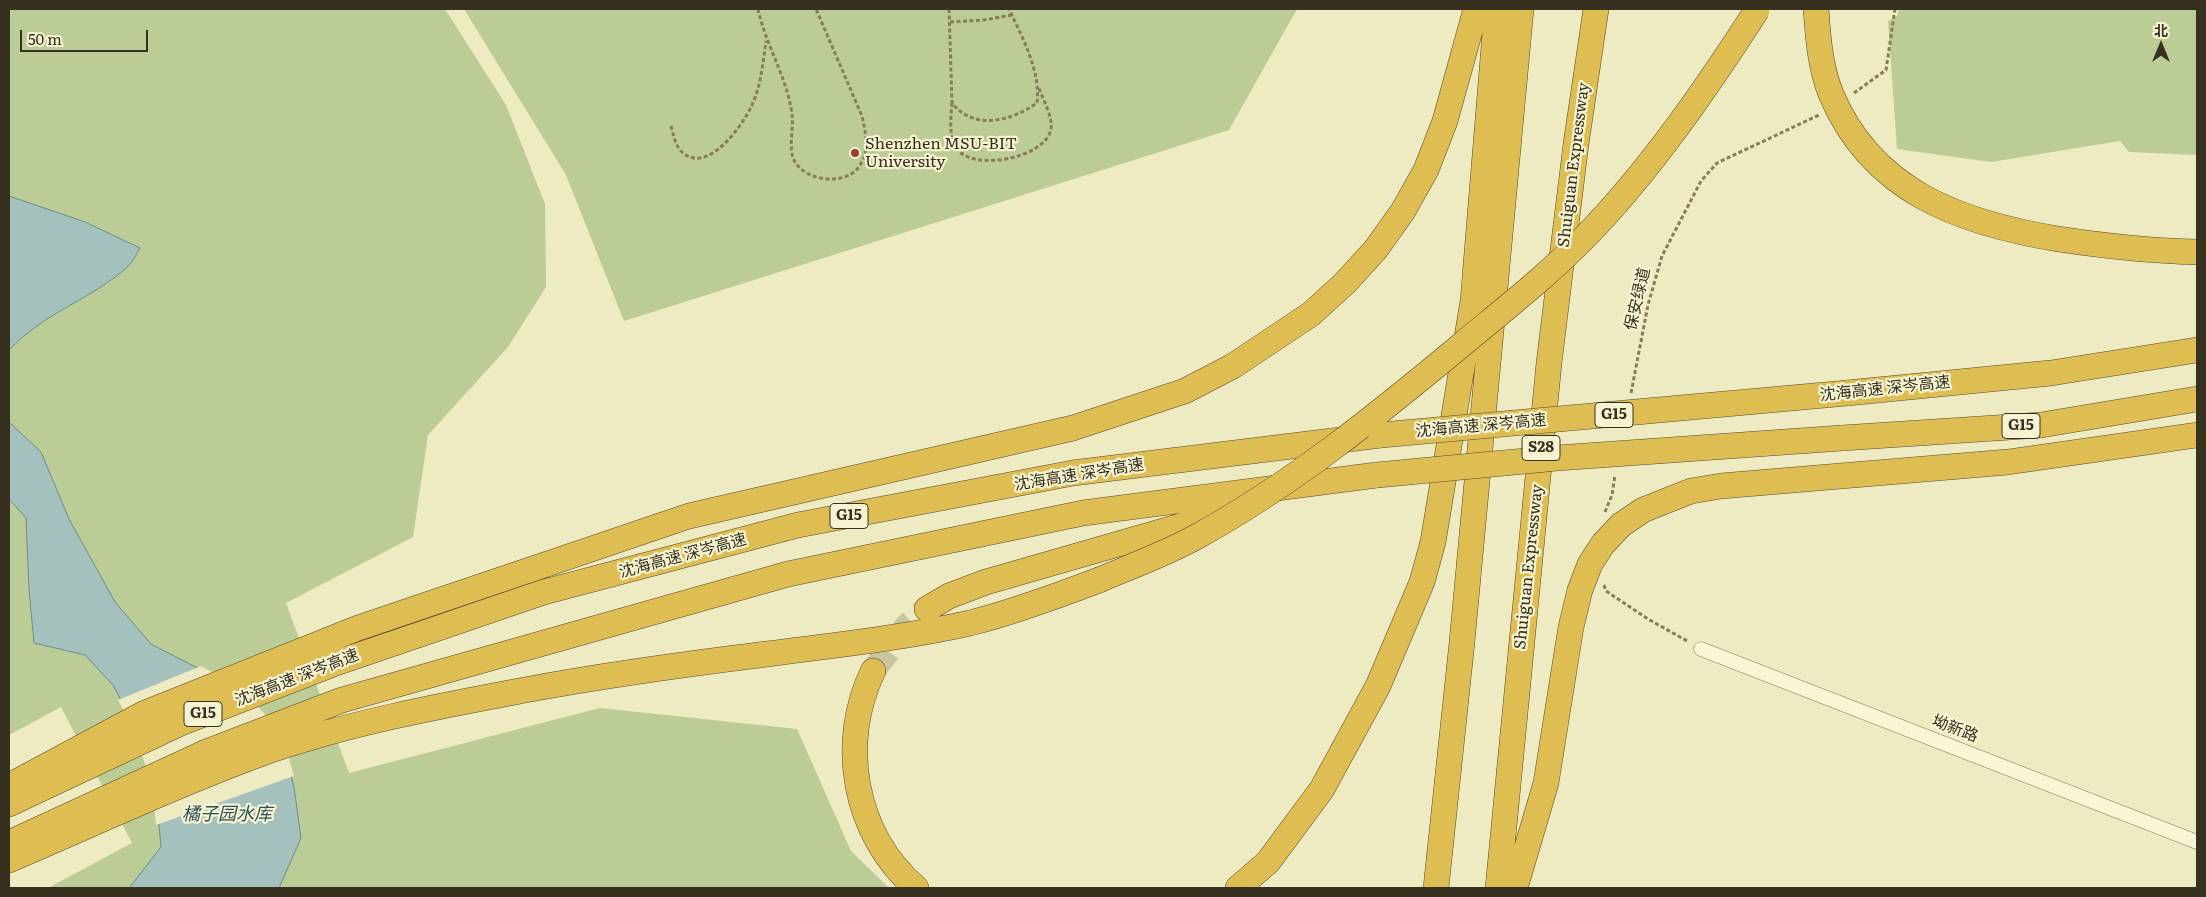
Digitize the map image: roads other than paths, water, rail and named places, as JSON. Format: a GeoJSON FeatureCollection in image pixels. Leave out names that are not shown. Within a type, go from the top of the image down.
{"type":"FeatureCollection","features":[{"type":"Feature","properties":{"kind":"highway"},"geometry":{"type":"LineString","coordinates":[[9,786],[75,761],[145,713],[324,640],[624,537],[690,516],[1073,428],[1185,391],[1233,366],[1311,314],[1376,249],[1403,212],[1426,170],[1445,121],[1476,9]]}},
{"type":"Feature","properties":{"kind":"highway"},"geometry":{"type":"LineString","coordinates":[[1238,888],[1268,862],[1322,789],[1378,686],[1422,582],[1433,542],[1473,301],[1497,9]]}},
{"type":"Feature","properties":{"kind":"highway"},"geometry":{"type":"LineString","coordinates":[[1436,888],[1462,642],[1521,9]]}},
{"type":"Feature","properties":{"kind":"highway","name":"Shuiguan Expressway"},"geometry":{"type":"LineString","coordinates":[[1498,888],[1549,363],[1576,144],[1596,9]]}},
{"type":"Feature","properties":{"kind":"highway"},"geometry":{"type":"LineString","coordinates":[[1816,9],[1822,65],[1830,92],[1841,117],[1855,138],[1873,159],[1894,180],[1917,196],[1946,210],[1984,224],[2026,234],[2107,247],[2197,252]]}},
{"type":"Feature","properties":{"kind":"highway"},"geometry":{"type":"LineString","coordinates":[[9,860],[94,813],[246,760],[344,729],[418,710],[529,689],[683,664],[848,644],[969,623],[1019,609],[1099,580],[1194,538],[1262,497],[1319,458],[1407,391],[1541,279],[1586,236],[1629,188],[1719,69],[1758,10]]}},
{"type":"Feature","properties":{"kind":"highway","name":"沈海高速 深岑高速"},"geometry":{"type":"LineString","coordinates":[[9,804],[75,761],[183,722],[333,664],[544,592],[798,525],[1073,473],[1381,435],[2051,373],[2197,350]]}},
{"type":"Feature","properties":{"kind":"highway","name":"G15"},"geometry":{"type":"LineString","coordinates":[[9,843],[94,813],[204,753],[342,700],[788,574],[1083,513],[1367,476],[1556,458],[2041,425],[2197,399]]}},
{"type":"Feature","properties":{"kind":"highway"},"geometry":{"type":"LineString","coordinates":[[1515,888],[1546,783],[1580,590],[1590,564],[1603,544],[1622,525],[1643,510],[1691,491],[1721,486],[2008,462],[2197,435]]}},
{"type":"Feature","properties":{"kind":"highway"},"geometry":{"type":"LineString","coordinates":[[927,609],[949,596],[1032,567],[1367,476]]}},
{"type":"Feature","properties":{"kind":"highway"},"geometry":{"type":"LineString","coordinates":[[873,671],[865,688],[858,713],[854,742],[858,792],[879,844],[894,866],[916,888]]}},
{"type":"Feature","properties":{"kind":"street","name":"坳新路"},"geometry":{"type":"LineString","coordinates":[[1701,649],[2197,842]]}},
{"type":"Feature","properties":{"kind":"water"},"geometry":{"type":"Polygon","coordinates":[[[9,196],[85,222],[140,248],[131,263],[110,281],[51,316],[9,350],[9,196]]]}},
{"type":"Feature","properties":{"kind":"water","name":"橘子园水库"},"geometry":{"type":"Polygon","coordinates":[[[9,422],[41,452],[69,519],[115,602],[151,644],[238,689],[280,734],[294,787],[301,838],[279,888],[129,888],[161,847],[155,784],[135,727],[113,685],[85,655],[34,643],[29,589],[26,518],[9,499],[9,422]]]}},
{"type":"Feature","properties":{"kind":"tunnel"},"geometry":{"type":"LineString","coordinates":[[873,671],[907,626],[927,609]]}},
{"type":"Feature","properties":{"kind":"place","name":"Shenzhen MSU-BIT University"},"geometry":{"type":"Point","coordinates":[855,153]}}]}
